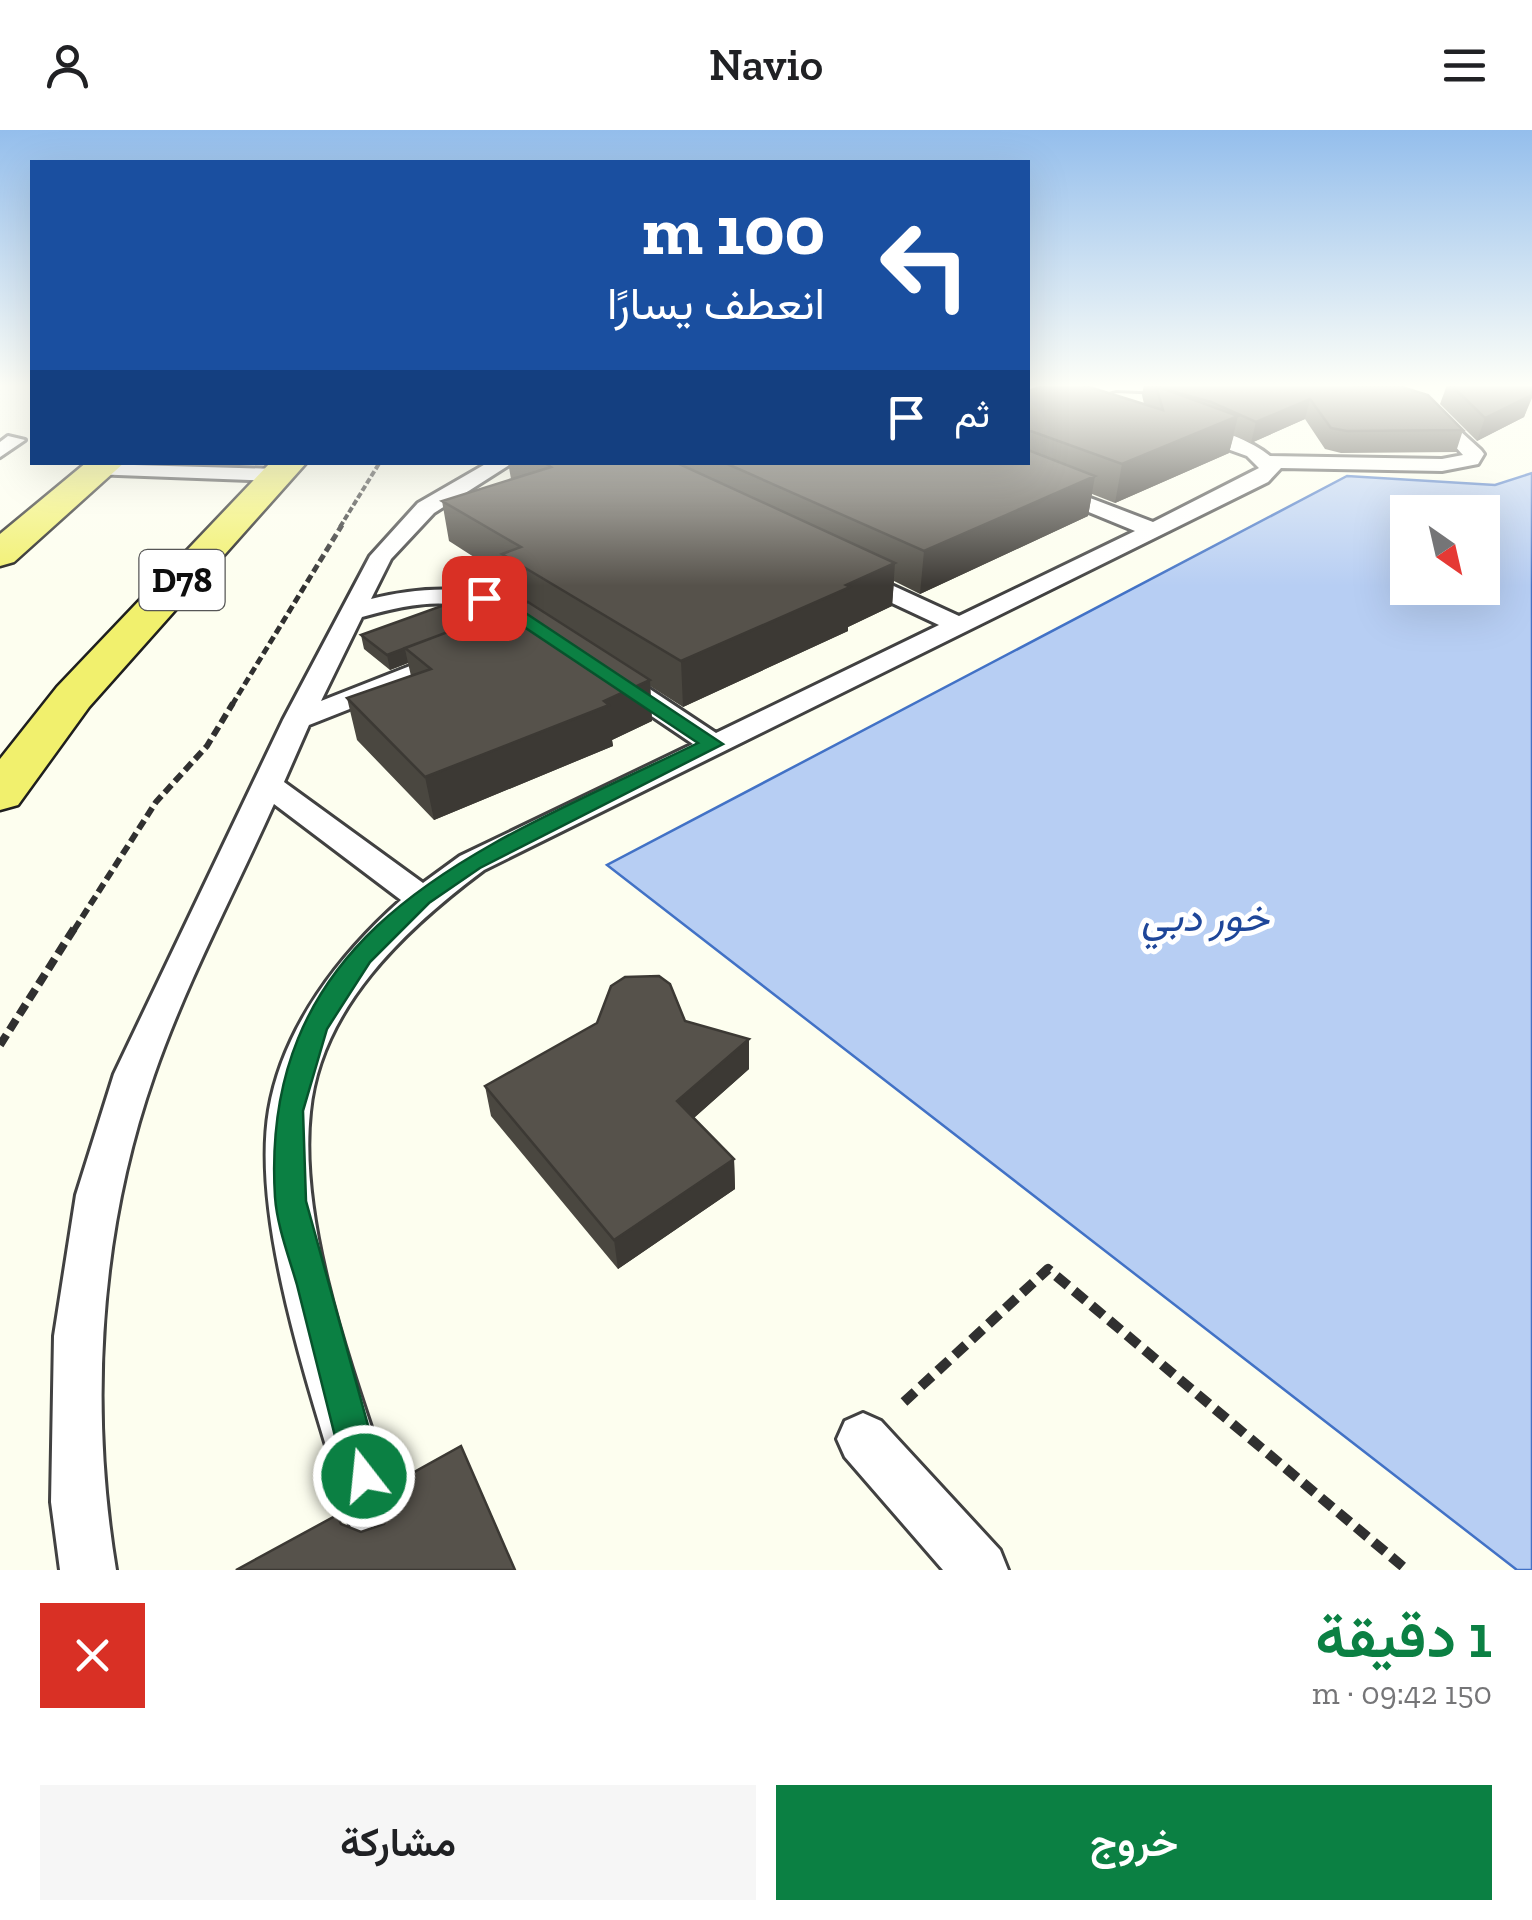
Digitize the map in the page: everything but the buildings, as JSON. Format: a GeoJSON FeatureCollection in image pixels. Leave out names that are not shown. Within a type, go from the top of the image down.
{"type":"FeatureCollection","features":[{"type":"Feature","properties":{"kind":"main road"},"geometry":{"type":"LineString","coordinates":[[0,554],[104,466]]}},
{"type":"Feature","properties":{"kind":"main road","name":"D78"},"geometry":{"type":"LineString","coordinates":[[0,794],[73,697],[284,469]]}},
{"type":"Feature","properties":{"kind":"lane"},"geometry":{"type":"LineString","coordinates":[[1252,452],[1269,462],[1442,464],[1471,460],[1472,452]]}},
{"type":"Feature","properties":{"kind":"lane"},"geometry":{"type":"LineString","coordinates":[[382,1542],[290,1201],[289,1111],[314,1028],[361,956],[421,898],[485,856],[1261,478],[1271,468],[1269,462]]}},
{"type":"Feature","properties":{"kind":"lane"},"geometry":{"type":"LineString","coordinates":[[88,1570],[78,1502],[78,1336],[98,1195],[134,1074],[296,720],[380,556],[401,531],[456,488],[498,465]]}},
{"type":"Feature","properties":{"kind":"lane"},"geometry":{"type":"LineString","coordinates":[[985,465],[1152,530]]}},
{"type":"Feature","properties":{"kind":"lane"},"geometry":{"type":"LineString","coordinates":[[104,466],[284,469]]}},
{"type":"Feature","properties":{"kind":"lane"},"geometry":{"type":"LineString","coordinates":[[838,568],[958,625]]}},
{"type":"Feature","properties":{"kind":"lane"},"geometry":{"type":"LineString","coordinates":[[354,612],[391,601],[456,594],[484,598],[568,648]]}},
{"type":"Feature","properties":{"kind":"lane"},"geometry":{"type":"LineString","coordinates":[[296,720],[536,627]]}},
{"type":"Feature","properties":{"kind":"lane"},"geometry":{"type":"LineString","coordinates":[[600,669],[713,744]]}},
{"type":"Feature","properties":{"kind":"lane"},"geometry":{"type":"LineString","coordinates":[[267,784],[421,898]]}},
{"type":"Feature","properties":{"kind":"lane"},"geometry":{"type":"LineString","coordinates":[[863,1440],[980,1570]]}},
{"type":"Feature","properties":{"kind":"path"},"geometry":{"type":"LineString","coordinates":[[0,1044],[156,802],[207,746],[378,465]]}},
{"type":"Feature","properties":{"kind":"path"},"geometry":{"type":"LineString","coordinates":[[863,1440],[1048,1270],[1407,1570]]}},
{"type":"Feature","properties":{"kind":"water","name":"خور دبي"},"geometry":{"type":"Polygon","coordinates":[[[1532,473],[1532,1570],[1517,1570],[607,865],[1347,476],[1495,485],[1532,473]]]}},
{"type":"Feature","properties":{"kind":"route"},"geometry":{"type":"LineString","coordinates":[[364,1476],[290,1201],[289,1111],[314,1028],[361,956],[421,898],[472,863],[713,744],[506,608],[484,598]]}}]}
